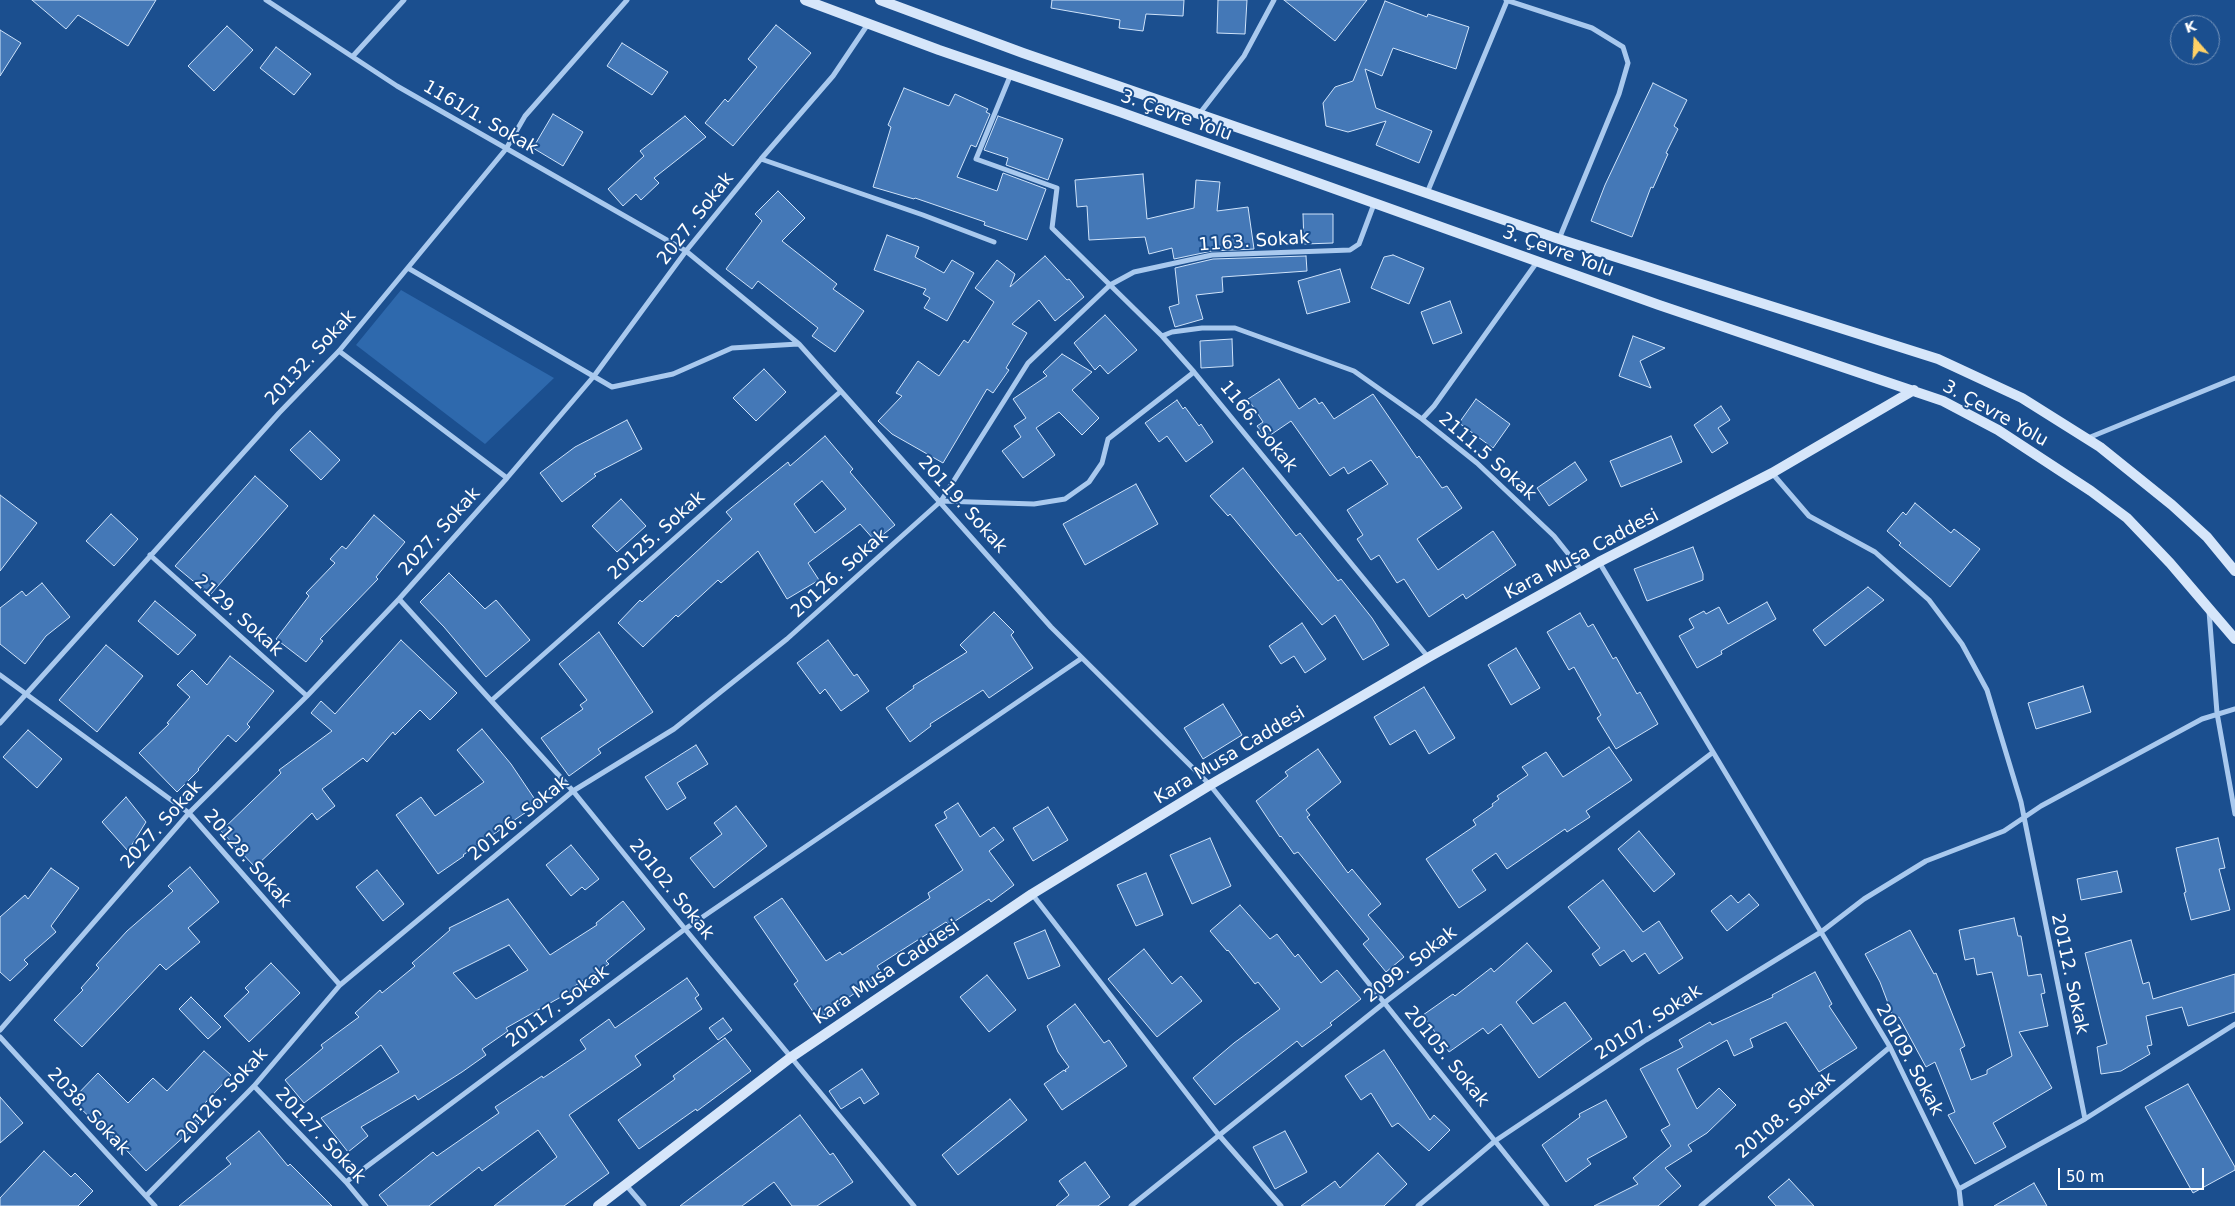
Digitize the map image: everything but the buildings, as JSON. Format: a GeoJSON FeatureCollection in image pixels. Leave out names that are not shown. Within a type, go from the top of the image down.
{"type":"FeatureCollection","features":[{"type":"Feature","properties":{"kind":"main road","name":"3. Çevre Yolu"},"geometry":{"type":"LineString","coordinates":[[805,0],[939,50],[1012,74],[1659,305],[1914,390],[1968,413],[2091,491],[2127,518],[2146,537],[2235,639]]}},
{"type":"Feature","properties":{"kind":"main road","name":"3. Çevre Yolu"},"geometry":{"type":"LineString","coordinates":[[880,0],[1023,53],[1559,239],[1931,356],[2022,398],[2088,438],[2137,475],[2172,505],[2207,538],[2235,571]]}},
{"type":"Feature","properties":{"kind":"main road","name":"Kara Musa Caddesi"},"geometry":{"type":"LineString","coordinates":[[598,1206],[790,1058],[1032,894],[1429,657],[1599,562],[1772,473],[1914,390]]}},
{"type":"Feature","properties":{"kind":"street","name":"1161/1. Sokak"},"geometry":{"type":"LineString","coordinates":[[266,0],[397,86],[686,251]]}},
{"type":"Feature","properties":{"kind":"street"},"geometry":{"type":"LineString","coordinates":[[353,56],[404,0]]}},
{"type":"Feature","properties":{"kind":"street","name":"20132. Sokak"},"geometry":{"type":"LineString","coordinates":[[0,723],[279,413],[339,351],[506,149],[525,116],[627,0]]}},
{"type":"Feature","properties":{"kind":"street"},"geometry":{"type":"LineString","coordinates":[[1200,113],[1244,56],[1274,0]]}},
{"type":"Feature","properties":{"kind":"street"},"geometry":{"type":"LineString","coordinates":[[1427,194],[1506,0],[1592,28],[1623,47],[1628,64],[1619,94],[1559,239]]}},
{"type":"Feature","properties":{"kind":"street","name":"2027. Sokak"},"geometry":{"type":"LineString","coordinates":[[0,1030],[189,813],[307,696],[399,599],[507,478],[594,376],[686,251],[832,76],[868,24]]}},
{"type":"Feature","properties":{"kind":"street","name":"1166. Sokak"},"geometry":{"type":"LineString","coordinates":[[1012,74],[976,158],[1057,188],[1052,228],[1162,336],[1194,372],[1429,657]]}},
{"type":"Feature","properties":{"kind":"street"},"geometry":{"type":"LineString","coordinates":[[761,159],[923,215],[994,242]]}},
{"type":"Feature","properties":{"kind":"street","name":"1163. Sokak"},"geometry":{"type":"LineString","coordinates":[[941,501],[1028,363],[1110,285],[1134,272],[1212,255],[1350,250],[1358,244],[1374,204]]}},
{"type":"Feature","properties":{"kind":"street","name":"20119. Sokak"},"geometry":{"type":"LineString","coordinates":[[686,251],[798,344],[941,501],[1051,627],[1210,786]]}},
{"type":"Feature","properties":{"kind":"street","name":"2111.5 Sokak"},"geometry":{"type":"LineString","coordinates":[[1537,262],[1434,406],[1422,419],[1477,463],[1554,536],[1583,572]]}},
{"type":"Feature","properties":{"kind":"street"},"geometry":{"type":"LineString","coordinates":[[408,268],[612,387],[673,374],[732,348],[798,344]]}},
{"type":"Feature","properties":{"kind":"street"},"geometry":{"type":"LineString","coordinates":[[1162,336],[1172,332],[1202,328],[1235,328],[1354,371],[1422,419]]}},
{"type":"Feature","properties":{"kind":"street"},"geometry":{"type":"LineString","coordinates":[[339,351],[507,478]]}},
{"type":"Feature","properties":{"kind":"street"},"geometry":{"type":"LineString","coordinates":[[941,501],[1034,504],[1065,499],[1089,482],[1102,463],[1108,439],[1194,372]]}},
{"type":"Feature","properties":{"kind":"street"},"geometry":{"type":"LineString","coordinates":[[2088,438],[2235,378]]}},
{"type":"Feature","properties":{"kind":"street","name":"20125. Sokak"},"geometry":{"type":"LineString","coordinates":[[492,700],[840,392]]}},
{"type":"Feature","properties":{"kind":"street","name":"20112. Sokak"},"geometry":{"type":"LineString","coordinates":[[1772,473],[1809,516],[1874,552],[1928,600],[1962,644],[1987,690],[2003,740],[2024,819],[2085,1118]]}},
{"type":"Feature","properties":{"kind":"street","name":"20126. Sokak"},"geometry":{"type":"LineString","coordinates":[[147,1194],[254,1086],[340,985],[573,791],[674,729],[787,639],[941,501]]}},
{"type":"Feature","properties":{"kind":"street","name":"2129. Sokak"},"geometry":{"type":"LineString","coordinates":[[150,555],[307,696]]}},
{"type":"Feature","properties":{"kind":"street","name":"20109. Sokak"},"geometry":{"type":"LineString","coordinates":[[1599,562],[1890,1047],[1959,1189],[1961,1206]]}},
{"type":"Feature","properties":{"kind":"street","name":"20102. Sokak"},"geometry":{"type":"LineString","coordinates":[[399,599],[573,791],[790,1058],[914,1206]]}},
{"type":"Feature","properties":{"kind":"street"},"geometry":{"type":"LineString","coordinates":[[2208,608],[2217,713],[2235,814]]}},
{"type":"Feature","properties":{"kind":"street","name":"20117. Sokak"},"geometry":{"type":"LineString","coordinates":[[346,1182],[685,930],[1082,658]]}},
{"type":"Feature","properties":{"kind":"street","name":"20128. Sokak"},"geometry":{"type":"LineString","coordinates":[[0,674],[189,813],[340,985]]}},
{"type":"Feature","properties":{"kind":"street","name":"20107. Sokak"},"geometry":{"type":"LineString","coordinates":[[1418,1206],[1495,1141],[1646,1040],[1821,932],[1864,899],[1926,861],[2004,831],[2050,801],[2202,719],[2235,708]]}},
{"type":"Feature","properties":{"kind":"street","name":"2099. Sokak"},"geometry":{"type":"LineString","coordinates":[[1132,1206],[1218,1134],[1384,1003],[1712,752]]}},
{"type":"Feature","properties":{"kind":"street","name":"20105. Sokak"},"geometry":{"type":"LineString","coordinates":[[1210,786],[1547,1206]]}},
{"type":"Feature","properties":{"kind":"street"},"geometry":{"type":"LineString","coordinates":[[1032,894],[1218,1134],[1281,1206]]}},
{"type":"Feature","properties":{"kind":"street"},"geometry":{"type":"LineString","coordinates":[[1959,1189],[2085,1118],[2235,1024]]}},
{"type":"Feature","properties":{"kind":"street","name":"2038. Sokak"},"geometry":{"type":"LineString","coordinates":[[0,1037],[147,1194],[155,1206]]}},
{"type":"Feature","properties":{"kind":"street","name":"20108. Sokak"},"geometry":{"type":"LineString","coordinates":[[1701,1206],[1890,1047]]}},
{"type":"Feature","properties":{"kind":"street","name":"20127. Sokak"},"geometry":{"type":"LineString","coordinates":[[254,1086],[346,1182],[366,1206]]}},
{"type":"Feature","properties":{"kind":"street"},"geometry":{"type":"LineString","coordinates":[[625,1185],[644,1206]]}},
{"type":"Feature","properties":{"kind":"shaded area"},"geometry":{"type":"Polygon","coordinates":[[[401,290],[554,378],[485,444],[356,345],[401,290]]]}}]}
